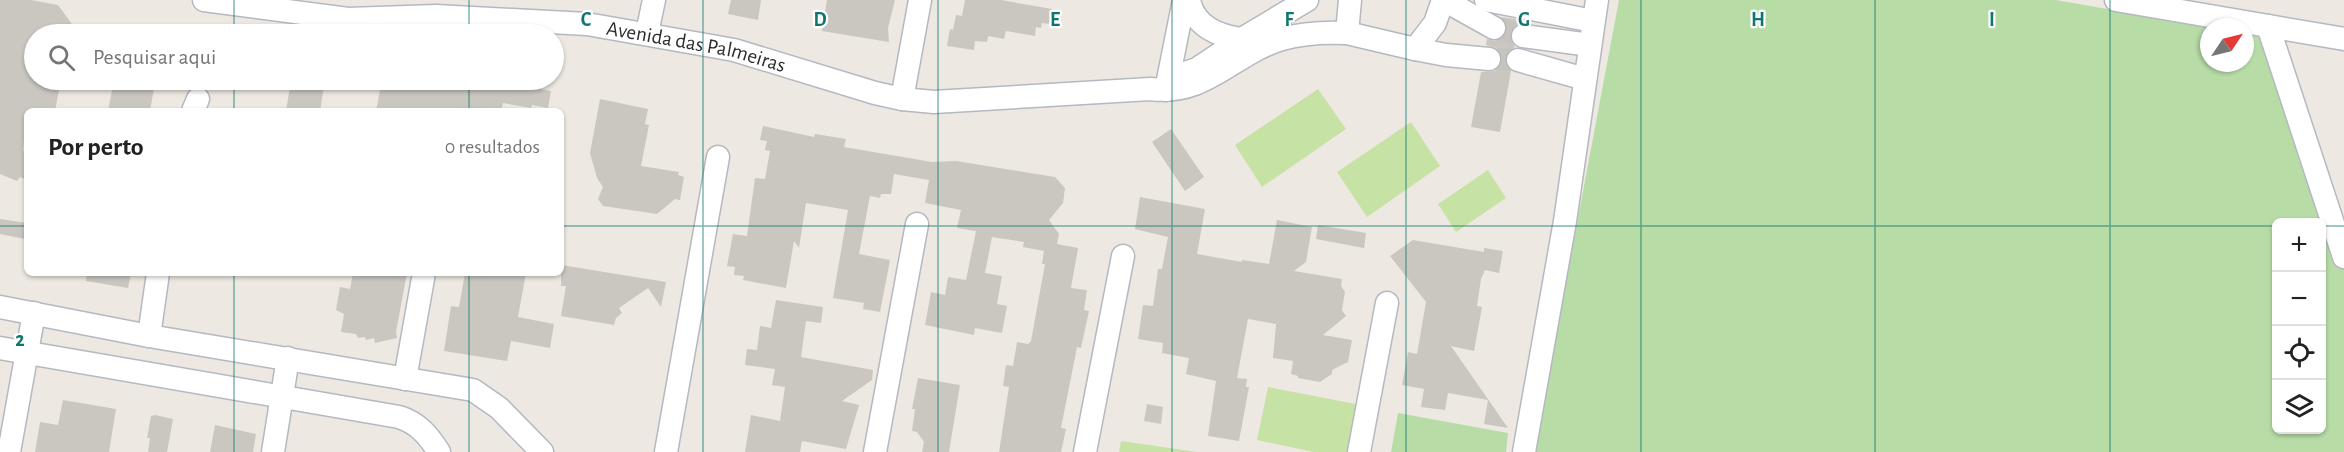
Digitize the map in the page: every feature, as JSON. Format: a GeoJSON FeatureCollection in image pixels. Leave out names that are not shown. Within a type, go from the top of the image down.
{"type":"FeatureCollection","features":[{"type":"Feature","properties":{"kind":"street","name":"Avenida das Palmeiras"},"geometry":{"type":"LineString","coordinates":[[204,0],[348,19],[390,8],[587,24],[734,50],[902,99],[934,102],[991,100],[1168,85],[1213,77],[1249,54],[1281,39],[1319,32],[1347,33],[1446,55],[1489,59]]}},
{"type":"Feature","properties":{"kind":"street"},"geometry":{"type":"LineString","coordinates":[[647,33],[654,0]]}},
{"type":"Feature","properties":{"kind":"street"},"geometry":{"type":"LineString","coordinates":[[902,99],[920,0]]}},
{"type":"Feature","properties":{"kind":"street","name":"Avenida das Palmeiras"},"geometry":{"type":"LineString","coordinates":[[1168,85],[1307,0]]}},
{"type":"Feature","properties":{"kind":"street"},"geometry":{"type":"LineString","coordinates":[[1347,33],[1350,0]]}},
{"type":"Feature","properties":{"kind":"street"},"geometry":{"type":"LineString","coordinates":[[1415,49],[1435,23],[1443,0],[1494,28]]}},
{"type":"Feature","properties":{"kind":"street"},"geometry":{"type":"LineString","coordinates":[[1486,0],[1595,10]]}},
{"type":"Feature","properties":{"kind":"street"},"geometry":{"type":"LineString","coordinates":[[1543,0],[1595,10]]}},
{"type":"Feature","properties":{"kind":"street"},"geometry":{"type":"LineString","coordinates":[[2116,0],[2344,39]]}},
{"type":"Feature","properties":{"kind":"street"},"geometry":{"type":"LineString","coordinates":[[1188,3],[1214,33],[1242,39]]}},
{"type":"Feature","properties":{"kind":"street"},"geometry":{"type":"LineString","coordinates":[[1168,85],[1188,3]]}},
{"type":"Feature","properties":{"kind":"street"},"geometry":{"type":"LineString","coordinates":[[1524,452],[1565,221],[1595,10]]}},
{"type":"Feature","properties":{"kind":"street"},"geometry":{"type":"LineString","coordinates":[[2268,26],[2344,257]]}},
{"type":"Feature","properties":{"kind":"street"},"geometry":{"type":"LineString","coordinates":[[1584,79],[1522,61],[1526,37],[1590,45]]}},
{"type":"Feature","properties":{"kind":"street"},"geometry":{"type":"LineString","coordinates":[[666,452],[718,157]]}},
{"type":"Feature","properties":{"kind":"street"},"geometry":{"type":"LineString","coordinates":[[876,452],[917,224]]}},
{"type":"Feature","properties":{"kind":"street"},"geometry":{"type":"LineString","coordinates":[[1085,452],[1123,256]]}},
{"type":"Feature","properties":{"kind":"street"},"geometry":{"type":"LineString","coordinates":[[149,336],[158,276]]}},
{"type":"Feature","properties":{"kind":"street"},"geometry":{"type":"LineString","coordinates":[[405,379],[423,276]]}},
{"type":"Feature","properties":{"kind":"street"},"geometry":{"type":"LineString","coordinates":[[1359,452],[1387,303]]}},
{"type":"Feature","properties":{"kind":"street"},"geometry":{"type":"LineString","coordinates":[[0,307],[149,336],[473,390],[499,408],[542,452]]}},
{"type":"Feature","properties":{"kind":"street"},"geometry":{"type":"LineString","coordinates":[[9,452],[34,313]]}},
{"type":"Feature","properties":{"kind":"street"},"geometry":{"type":"LineString","coordinates":[[0,348],[411,421],[422,429],[439,452]]}},
{"type":"Feature","properties":{"kind":"street"},"geometry":{"type":"LineString","coordinates":[[273,452],[288,358]]}},
{"type":"Feature","properties":{"kind":"green space"},"geometry":{"type":"Polygon","coordinates":[[[1619,0],[2056,0],[2200,25],[2200,72],[2254,72],[2254,36],[2285,41],[2344,222],[2344,452],[1534,452],[1619,0]]]}},
{"type":"Feature","properties":{"kind":"green space"},"geometry":{"type":"Polygon","coordinates":[[[1318,89],[1346,129],[1262,187],[1235,145],[1318,89]]]}},
{"type":"Feature","properties":{"kind":"green space"},"geometry":{"type":"Polygon","coordinates":[[[1411,122],[1440,166],[1367,217],[1337,172],[1411,122]]]}},
{"type":"Feature","properties":{"kind":"green space"},"geometry":{"type":"Polygon","coordinates":[[[1488,170],[1506,198],[1456,232],[1438,204],[1488,170]]]}},
{"type":"Feature","properties":{"kind":"green space"},"geometry":{"type":"Polygon","coordinates":[[[1268,387],[1361,405],[1352,452],[1314,452],[1257,440],[1268,387]]]}},
{"type":"Feature","properties":{"kind":"green space"},"geometry":{"type":"Polygon","coordinates":[[[1398,413],[1508,433],[1506,452],[1391,452],[1398,413]]]}},
{"type":"Feature","properties":{"kind":"green space"},"geometry":{"type":"Polygon","coordinates":[[[1121,441],[1197,452],[1119,452],[1121,441]]]}},
{"type":"Feature","properties":{"kind":"building"},"geometry":{"type":"Polygon","coordinates":[[[0,0],[31,0],[58,5],[72,24],[24,24],[24,90],[59,90],[56,108],[24,108],[24,179],[20,177],[17,181],[0,174],[0,0]]]}},
{"type":"Feature","properties":{"kind":"building"},"geometry":{"type":"Polygon","coordinates":[[[731,0],[761,0],[758,20],[728,14],[731,0]]]}},
{"type":"Feature","properties":{"kind":"building"},"geometry":{"type":"Polygon","coordinates":[[[827,0],[895,0],[888,28],[889,42],[822,31],[827,0]]]}},
{"type":"Feature","properties":{"kind":"building"},"geometry":{"type":"Polygon","coordinates":[[[965,0],[1001,0],[1052,9],[1049,24],[1042,23],[1041,28],[1036,27],[1035,36],[1006,31],[1004,39],[988,36],[987,42],[975,41],[974,50],[947,46],[950,29],[953,30],[956,15],[962,16],[965,0]]]}},
{"type":"Feature","properties":{"kind":"building"},"geometry":{"type":"Polygon","coordinates":[[[1501,17],[1520,20],[1510,34],[1515,47],[1505,57],[1505,64],[1511,71],[1500,132],[1471,127],[1481,72],[1495,71],[1502,61],[1497,48],[1486,45],[1487,39],[1495,41],[1506,34],[1507,27],[1501,17]]]}},
{"type":"Feature","properties":{"kind":"building"},"geometry":{"type":"Polygon","coordinates":[[[112,90],[154,90],[151,108],[109,108],[112,90]]]}},
{"type":"Feature","properties":{"kind":"building"},"geometry":{"type":"Polygon","coordinates":[[[289,90],[323,90],[320,108],[286,108],[289,90]]]}},
{"type":"Feature","properties":{"kind":"building"},"geometry":{"type":"Polygon","coordinates":[[[380,90],[551,91],[548,108],[532,105],[531,108],[503,103],[502,108],[377,108],[380,90]]]}},
{"type":"Feature","properties":{"kind":"building"},"geometry":{"type":"Polygon","coordinates":[[[600,99],[648,109],[645,124],[649,125],[641,166],[679,172],[678,175],[684,177],[680,200],[675,199],[657,214],[603,206],[598,199],[603,187],[597,178],[590,153],[600,99]]]}},
{"type":"Feature","properties":{"kind":"building"},"geometry":{"type":"Polygon","coordinates":[[[763,126],[814,137],[815,134],[846,139],[844,147],[932,162],[956,161],[1055,177],[1065,188],[1063,203],[1049,220],[1059,234],[1057,244],[1078,248],[1071,288],[1087,290],[1084,310],[1089,311],[1081,348],[1077,347],[1061,428],[1066,429],[1061,452],[999,452],[1009,387],[1003,386],[1006,365],[1013,366],[1017,342],[1028,344],[1031,341],[1045,264],[1042,264],[1044,251],[1023,247],[1024,242],[992,237],[985,273],[1002,276],[997,304],[1007,306],[1002,333],[975,328],[974,335],[925,325],[931,292],[945,295],[948,277],[966,280],[976,231],[957,228],[961,210],[925,203],[929,180],[894,174],[891,194],[881,194],[880,198],[870,196],[859,254],[890,260],[880,312],[863,309],[864,303],[833,298],[848,210],[806,203],[799,248],[794,241],[786,288],[743,280],[744,276],[734,275],[735,267],[727,266],[733,234],[747,236],[755,178],[765,179],[770,151],[765,150],[767,141],[760,140],[763,126]]]}},
{"type":"Feature","properties":{"kind":"building"},"geometry":{"type":"Polygon","coordinates":[[[1171,129],[1204,177],[1185,191],[1152,142],[1171,129]]]}},
{"type":"Feature","properties":{"kind":"building"},"geometry":{"type":"Polygon","coordinates":[[[1140,197],[1205,209],[1197,254],[1242,262],[1242,260],[1269,264],[1277,220],[1312,227],[1306,262],[1294,271],[1342,279],[1341,286],[1345,292],[1342,310],[1346,316],[1323,335],[1352,340],[1348,362],[1332,370],[1332,374],[1320,382],[1298,378],[1291,374],[1293,361],[1273,358],[1276,324],[1248,319],[1237,378],[1247,379],[1246,387],[1249,387],[1239,441],[1208,436],[1216,381],[1186,374],[1189,358],[1162,353],[1163,343],[1138,339],[1143,305],[1153,306],[1158,269],[1162,269],[1168,237],[1135,229],[1140,197]]]}},
{"type":"Feature","properties":{"kind":"building"},"geometry":{"type":"Polygon","coordinates":[[[0,219],[24,223],[24,239],[0,234],[0,219]]]}},
{"type":"Feature","properties":{"kind":"building"},"geometry":{"type":"Polygon","coordinates":[[[1318,225],[1366,233],[1364,248],[1316,239],[1318,225]]]}},
{"type":"Feature","properties":{"kind":"building"},"geometry":{"type":"Polygon","coordinates":[[[1413,240],[1484,252],[1484,248],[1503,251],[1499,273],[1485,270],[1481,279],[1477,306],[1482,307],[1474,351],[1451,346],[1508,428],[1484,424],[1488,400],[1448,393],[1445,410],[1421,407],[1424,389],[1402,385],[1408,352],[1417,354],[1426,302],[1390,256],[1413,240]]]}},
{"type":"Feature","properties":{"kind":"building"},"geometry":{"type":"Polygon","coordinates":[[[564,265],[666,282],[661,307],[648,288],[619,308],[622,313],[616,318],[614,325],[561,316],[566,286],[561,286],[564,265]]]}},
{"type":"Feature","properties":{"kind":"building"},"geometry":{"type":"Polygon","coordinates":[[[87,276],[130,276],[128,288],[86,281],[87,276]]]}},
{"type":"Feature","properties":{"kind":"building"},"geometry":{"type":"Polygon","coordinates":[[[352,276],[406,276],[396,332],[397,338],[375,343],[374,338],[366,340],[365,337],[358,338],[356,334],[341,332],[344,314],[336,310],[340,287],[350,289],[352,276]]]}},
{"type":"Feature","properties":{"kind":"building"},"geometry":{"type":"Polygon","coordinates":[[[464,276],[525,276],[518,317],[554,324],[550,348],[511,341],[507,361],[444,351],[451,306],[459,307],[464,276]]]}},
{"type":"Feature","properties":{"kind":"building"},"geometry":{"type":"Polygon","coordinates":[[[776,300],[823,307],[821,323],[806,321],[801,357],[873,370],[872,380],[842,401],[859,405],[846,449],[802,441],[800,452],[745,452],[751,415],[780,421],[785,387],[772,385],[775,369],[745,365],[747,349],[757,350],[760,326],[771,328],[776,300]]]}},
{"type":"Feature","properties":{"kind":"building"},"geometry":{"type":"Polygon","coordinates":[[[918,378],[960,385],[949,452],[922,452],[924,442],[917,432],[912,431],[915,409],[912,409],[918,378]]]}},
{"type":"Feature","properties":{"kind":"building"},"geometry":{"type":"Polygon","coordinates":[[[63,400],[116,409],[109,452],[35,452],[40,422],[58,425],[63,400]]]}},
{"type":"Feature","properties":{"kind":"building"},"geometry":{"type":"Polygon","coordinates":[[[1147,404],[1163,407],[1161,424],[1144,421],[1147,404]]]}},
{"type":"Feature","properties":{"kind":"building"},"geometry":{"type":"Polygon","coordinates":[[[151,416],[173,419],[167,452],[148,452],[150,438],[147,438],[151,416]]]}},
{"type":"Feature","properties":{"kind":"building"},"geometry":{"type":"Polygon","coordinates":[[[215,425],[256,434],[253,452],[210,452],[215,425]]]}},
{"type":"Feature","properties":{"kind":"tunnel"},"geometry":{"type":"LineString","coordinates":[[1494,28],[1523,36]]}},
{"type":"Feature","properties":{"kind":"tunnel"},"geometry":{"type":"LineString","coordinates":[[1489,59],[1518,60]]}}]}
